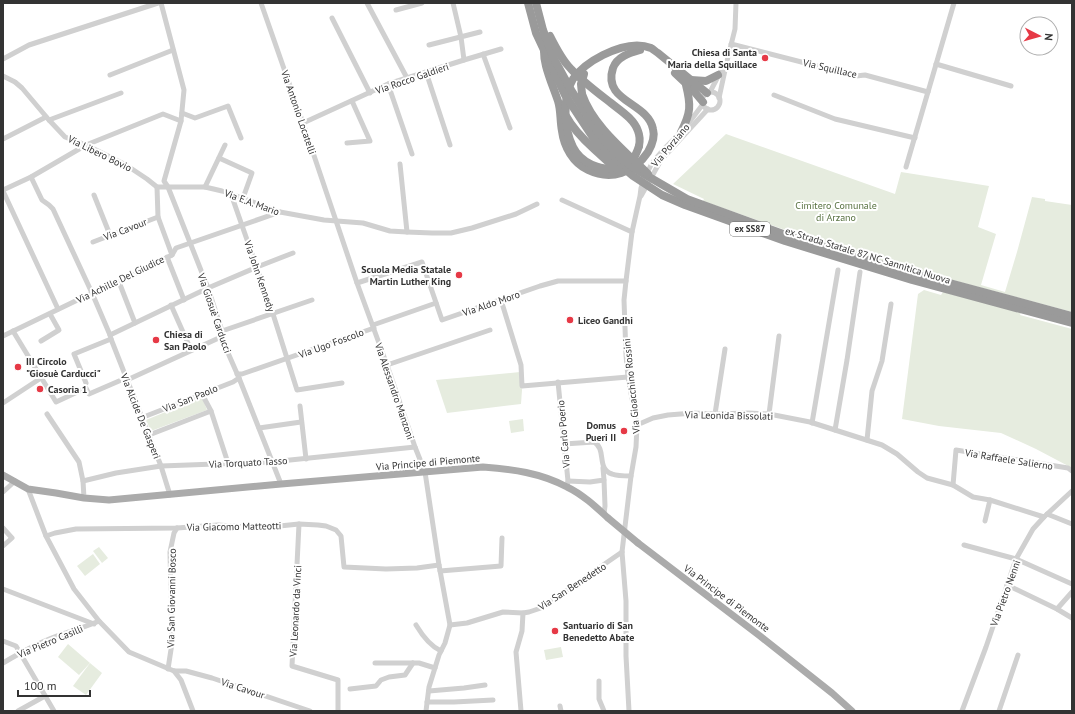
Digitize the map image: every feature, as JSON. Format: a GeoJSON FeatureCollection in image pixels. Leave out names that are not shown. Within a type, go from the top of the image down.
{"type":"FeatureCollection","features":[{"type":"Feature","properties":{"kind":"highway","name":"ex Strada Statale 87 NC Sannitica Nuova"},"geometry":{"type":"LineString","coordinates":[[528,3],[536,33],[543,50],[565,95],[594,139],[633,176],[662,195],[685,205],[785,241],[912,280],[1072,324]]}},
{"type":"Feature","properties":{"kind":"highway","name":"ex Strada Statale 87 NC Sannitica Nuova"},"geometry":{"type":"LineString","coordinates":[[536,3],[543,30],[553,57],[570,90],[599,134],[624,161],[656,182],[687,199],[786,235],[890,267],[1072,316]]}},
{"type":"Feature","properties":{"kind":"highway"},"geometry":{"type":"LineString","coordinates":[[540,17],[559,54],[571,69],[599,94],[629,118],[635,124],[638,132],[640,139],[639,146],[637,154],[632,162],[612,169],[591,165],[580,157],[573,148],[568,136],[566,104],[568,91],[573,79],[583,69],[596,58],[624,47],[642,46],[651,48],[688,82],[703,103]]}},
{"type":"Feature","properties":{"kind":"highway"},"geometry":{"type":"LineString","coordinates":[[656,182],[604,130],[585,103],[581,84],[584,75],[594,63],[604,58],[632,49],[640,50],[652,54],[682,79],[708,93]]}},
{"type":"Feature","properties":{"kind":"highway"},"geometry":{"type":"LineString","coordinates":[[543,50],[546,66],[559,102],[562,133],[572,158],[580,166],[607,175],[625,172],[636,166],[650,148],[654,137],[653,128],[649,118],[640,109],[618,95],[613,85],[611,75],[614,66],[621,57],[630,52],[640,50]]}},
{"type":"Feature","properties":{"kind":"highway"},"geometry":{"type":"LineString","coordinates":[[688,82],[706,81],[718,75]]}},
{"type":"Feature","properties":{"kind":"highway"},"geometry":{"type":"LineString","coordinates":[[681,132],[689,114],[688,82]]}},
{"type":"Feature","properties":{"kind":"highway"},"geometry":{"type":"LineString","coordinates":[[566,116],[577,132],[606,161],[640,185],[662,195]]}},
{"type":"Feature","properties":{"kind":"main road","name":"Via Principe di Piemonte"},"geometry":{"type":"LineString","coordinates":[[3,475],[28,489],[84,498],[109,500],[483,467],[501,468],[548,478],[567,484],[638,543],[832,693],[850,710]]}},
{"type":"Feature","properties":{"kind":"street","name":"Via Giosuè Carducci"},"geometry":{"type":"LineString","coordinates":[[160,3],[184,90],[181,121],[164,181],[168,187],[208,288],[222,334],[271,462],[281,484]]}},
{"type":"Feature","properties":{"kind":"street"},"geometry":{"type":"LineString","coordinates":[[3,60],[29,45],[160,3]]}},
{"type":"Feature","properties":{"kind":"street","name":"Via Antonio Locatelli"},"geometry":{"type":"LineString","coordinates":[[261,3],[336,221]]}},
{"type":"Feature","properties":{"kind":"street"},"geometry":{"type":"LineString","coordinates":[[367,3],[407,78]]}},
{"type":"Feature","properties":{"kind":"street"},"geometry":{"type":"LineString","coordinates":[[396,10],[422,3]]}},
{"type":"Feature","properties":{"kind":"street"},"geometry":{"type":"LineString","coordinates":[[453,3],[461,37],[464,60]]}},
{"type":"Feature","properties":{"kind":"street","name":"Via Porziano"},"geometry":{"type":"LineString","coordinates":[[640,196],[661,160],[708,109],[718,106],[720,103],[719,98],[727,61],[736,29],[736,3]]}},
{"type":"Feature","properties":{"kind":"street"},"geometry":{"type":"LineString","coordinates":[[906,167],[954,3]]}},
{"type":"Feature","properties":{"kind":"street"},"geometry":{"type":"LineString","coordinates":[[332,18],[370,93]]}},
{"type":"Feature","properties":{"kind":"street"},"geometry":{"type":"LineString","coordinates":[[429,46],[480,32]]}},
{"type":"Feature","properties":{"kind":"street","name":"Via Squillace"},"geometry":{"type":"LineString","coordinates":[[731,44],[856,76],[865,75],[928,92]]}},
{"type":"Feature","properties":{"kind":"street","name":"Via Rocco Galdieri"},"geometry":{"type":"LineString","coordinates":[[303,123],[388,84],[501,49]]}},
{"type":"Feature","properties":{"kind":"street"},"geometry":{"type":"LineString","coordinates":[[110,74],[173,50]]}},
{"type":"Feature","properties":{"kind":"street"},"geometry":{"type":"LineString","coordinates":[[483,54],[510,128]]}},
{"type":"Feature","properties":{"kind":"street","name":"Via Porziano"},"geometry":{"type":"LineString","coordinates":[[640,196],[645,177],[652,163],[681,132],[703,103],[704,95],[708,93],[727,61]]}},
{"type":"Feature","properties":{"kind":"street"},"geometry":{"type":"LineString","coordinates":[[936,64],[1011,86]]}},
{"type":"Feature","properties":{"kind":"street"},"geometry":{"type":"LineString","coordinates":[[426,72],[450,145]]}},
{"type":"Feature","properties":{"kind":"street","name":"Via Libero Bovio"},"geometry":{"type":"LineString","coordinates":[[3,76],[15,82],[22,88],[65,136],[126,165],[157,187]]}},
{"type":"Feature","properties":{"kind":"street"},"geometry":{"type":"LineString","coordinates":[[388,84],[412,154]]}},
{"type":"Feature","properties":{"kind":"street"},"geometry":{"type":"LineString","coordinates":[[3,139],[48,118],[121,93]]}},
{"type":"Feature","properties":{"kind":"street"},"geometry":{"type":"LineString","coordinates":[[708,93],[716,94],[719,98]]}},
{"type":"Feature","properties":{"kind":"street"},"geometry":{"type":"LineString","coordinates":[[774,95],[835,119],[915,138]]}},
{"type":"Feature","properties":{"kind":"street"},"geometry":{"type":"LineString","coordinates":[[347,143],[370,141],[352,101]]}},
{"type":"Feature","properties":{"kind":"street"},"geometry":{"type":"LineString","coordinates":[[703,103],[708,109]]}},
{"type":"Feature","properties":{"kind":"street"},"geometry":{"type":"LineString","coordinates":[[182,113],[195,118],[228,106],[241,138]]}},
{"type":"Feature","properties":{"kind":"street"},"geometry":{"type":"LineString","coordinates":[[58,309],[3,191],[31,177],[86,145],[163,114],[181,121]]}},
{"type":"Feature","properties":{"kind":"street"},"geometry":{"type":"LineString","coordinates":[[204,187],[225,146]]}},
{"type":"Feature","properties":{"kind":"street"},"geometry":{"type":"LineString","coordinates":[[219,158],[252,173],[243,198]]}},
{"type":"Feature","properties":{"kind":"street"},"geometry":{"type":"LineString","coordinates":[[400,164],[407,232]]}},
{"type":"Feature","properties":{"kind":"street","name":"Via Alcide De Gasperi"},"geometry":{"type":"LineString","coordinates":[[31,177],[42,200],[52,209],[92,293],[161,466],[170,495]]}},
{"type":"Feature","properties":{"kind":"street"},"geometry":{"type":"LineString","coordinates":[[168,187],[157,187],[158,217],[184,300]]}},
{"type":"Feature","properties":{"kind":"street","name":"Via E.A. Mario"},"geometry":{"type":"LineString","coordinates":[[168,187],[204,187],[232,194],[280,212],[324,220],[362,223],[390,231],[407,232],[451,233],[516,214],[537,204]]}},
{"type":"Feature","properties":{"kind":"street","name":"Via John Kennedy"},"geometry":{"type":"LineString","coordinates":[[232,194],[288,358]]}},
{"type":"Feature","properties":{"kind":"street"},"geometry":{"type":"LineString","coordinates":[[94,195],[110,235]]}},
{"type":"Feature","properties":{"kind":"street","name":"Via Gioacchino Rossini"},"geometry":{"type":"LineString","coordinates":[[629,711],[626,656],[626,601],[622,552],[636,447],[637,426],[628,377],[624,300],[632,232],[640,196]]}},
{"type":"Feature","properties":{"kind":"street"},"geometry":{"type":"LineString","coordinates":[[562,200],[632,232]]}},
{"type":"Feature","properties":{"kind":"street","name":"Via Achille Del Giudice"},"geometry":{"type":"LineString","coordinates":[[3,336],[92,293],[119,282],[169,256],[176,248],[280,212]]}},
{"type":"Feature","properties":{"kind":"street","name":"Via Cavour"},"geometry":{"type":"LineString","coordinates":[[93,242],[158,217]]}},
{"type":"Feature","properties":{"kind":"street","name":"Via Alessandro Manzoni"},"geometry":{"type":"LineString","coordinates":[[336,221],[424,472],[450,625]]}},
{"type":"Feature","properties":{"kind":"street"},"geometry":{"type":"LineString","coordinates":[[86,383],[74,354],[171,305],[257,267],[293,253]]}},
{"type":"Feature","properties":{"kind":"street"},"geometry":{"type":"LineString","coordinates":[[357,283],[422,262],[436,303],[373,327]]}},
{"type":"Feature","properties":{"kind":"street"},"geometry":{"type":"LineString","coordinates":[[812,423],[838,270]]}},
{"type":"Feature","properties":{"kind":"street"},"geometry":{"type":"LineString","coordinates":[[835,430],[848,360],[860,272]]}},
{"type":"Feature","properties":{"kind":"street","name":"Via Aldo Moro"},"geometry":{"type":"LineString","coordinates":[[436,303],[442,320],[558,281],[626,281]]}},
{"type":"Feature","properties":{"kind":"street"},"geometry":{"type":"LineString","coordinates":[[119,282],[136,323]]}},
{"type":"Feature","properties":{"kind":"street"},"geometry":{"type":"LineString","coordinates":[[13,331],[56,402],[86,388],[89,394],[127,379],[222,334],[312,300]]}},
{"type":"Feature","properties":{"kind":"street"},"geometry":{"type":"LineString","coordinates":[[501,300],[521,365],[522,386],[628,377]]}},
{"type":"Feature","properties":{"kind":"street"},"geometry":{"type":"LineString","coordinates":[[867,440],[872,391],[882,361],[890,304]]}},
{"type":"Feature","properties":{"kind":"street"},"geometry":{"type":"LineString","coordinates":[[171,305],[191,350]]}},
{"type":"Feature","properties":{"kind":"street"},"geometry":{"type":"LineString","coordinates":[[41,341],[59,330],[50,314]]}},
{"type":"Feature","properties":{"kind":"street","name":"Via Ugo Foscolo"},"geometry":{"type":"LineString","coordinates":[[238,376],[373,327]]}},
{"type":"Feature","properties":{"kind":"street"},"geometry":{"type":"LineString","coordinates":[[387,365],[490,330]]}},
{"type":"Feature","properties":{"kind":"street"},"geometry":{"type":"LineString","coordinates":[[769,414],[779,336]]}},
{"type":"Feature","properties":{"kind":"street"},"geometry":{"type":"LineString","coordinates":[[715,414],[725,349]]}},
{"type":"Feature","properties":{"kind":"street","name":"Via Ugo Foscolo"},"geometry":{"type":"LineString","coordinates":[[288,358],[297,390],[342,383]]}},
{"type":"Feature","properties":{"kind":"street","name":"Via San Paolo"},"geometry":{"type":"LineString","coordinates":[[141,418],[233,382],[238,376]]}},
{"type":"Feature","properties":{"kind":"street"},"geometry":{"type":"LineString","coordinates":[[3,403],[41,378]]}},
{"type":"Feature","properties":{"kind":"street","name":"Via Carlo Poerio"},"geometry":{"type":"LineString","coordinates":[[558,382],[567,484]]}},
{"type":"Feature","properties":{"kind":"street"},"geometry":{"type":"LineString","coordinates":[[202,394],[211,411],[228,463]]}},
{"type":"Feature","properties":{"kind":"street"},"geometry":{"type":"LineString","coordinates":[[300,406],[306,459]]}},
{"type":"Feature","properties":{"kind":"street"},"geometry":{"type":"LineString","coordinates":[[148,435],[211,411]]}},
{"type":"Feature","properties":{"kind":"street","name":"Via Leonida Bissolati"},"geometry":{"type":"LineString","coordinates":[[637,426],[653,418],[693,413],[769,414],[812,423],[882,445],[897,454],[927,478],[937,482],[953,485],[973,497],[990,500],[1072,524]]}},
{"type":"Feature","properties":{"kind":"street"},"geometry":{"type":"LineString","coordinates":[[47,414],[79,462],[84,498]]}},
{"type":"Feature","properties":{"kind":"street"},"geometry":{"type":"LineString","coordinates":[[259,428],[301,422]]}},
{"type":"Feature","properties":{"kind":"street"},"geometry":{"type":"LineString","coordinates":[[564,444],[597,443],[603,468],[606,516]]}},
{"type":"Feature","properties":{"kind":"street","name":"Via Torquato Tasso"},"geometry":{"type":"LineString","coordinates":[[82,481],[116,473],[161,466],[271,462],[415,447]]}},
{"type":"Feature","properties":{"kind":"street","name":"Via Raffaele Salierno"},"geometry":{"type":"LineString","coordinates":[[953,485],[956,450],[1068,468],[1072,471]]}},
{"type":"Feature","properties":{"kind":"street"},"geometry":{"type":"LineString","coordinates":[[603,468],[612,475],[631,476]]}},
{"type":"Feature","properties":{"kind":"street"},"geometry":{"type":"LineString","coordinates":[[567,484],[604,480]]}},
{"type":"Feature","properties":{"kind":"street"},"geometry":{"type":"LineString","coordinates":[[3,492],[15,481]]}},
{"type":"Feature","properties":{"kind":"street"},"geometry":{"type":"LineString","coordinates":[[28,489],[46,536],[74,589],[96,622],[129,652],[174,672],[181,680],[193,711]]}},
{"type":"Feature","properties":{"kind":"street","name":"Via Pietro Nenni"},"geometry":{"type":"LineString","coordinates":[[962,711],[1016,559],[1034,529],[1045,515],[1072,491]]}},
{"type":"Feature","properties":{"kind":"street"},"geometry":{"type":"LineString","coordinates":[[985,521],[990,500]]}},
{"type":"Feature","properties":{"kind":"street","name":"Via Giacomo Matteotti"},"geometry":{"type":"LineString","coordinates":[[46,536],[76,529],[177,528],[218,525],[260,528],[299,524],[318,525],[336,530],[341,536],[344,566],[386,569],[417,568],[439,565]]}},
{"type":"Feature","properties":{"kind":"street","name":"Via Leonardo da Vinci"},"geometry":{"type":"LineString","coordinates":[[299,524],[292,666],[338,680],[338,711]]}},
{"type":"Feature","properties":{"kind":"street"},"geometry":{"type":"LineString","coordinates":[[3,528],[12,538],[3,546]]}},
{"type":"Feature","properties":{"kind":"street","name":"Via San Giovanni Bosco"},"geometry":{"type":"LineString","coordinates":[[168,669],[172,644],[170,552],[177,528]]}},
{"type":"Feature","properties":{"kind":"street"},"geometry":{"type":"LineString","coordinates":[[440,571],[501,566],[502,538]]}},
{"type":"Feature","properties":{"kind":"street"},"geometry":{"type":"LineString","coordinates":[[964,545],[1016,559],[1072,584]]}},
{"type":"Feature","properties":{"kind":"street","name":"Via San Benedetto"},"geometry":{"type":"LineString","coordinates":[[450,625],[467,623],[503,612],[529,612],[544,606],[622,552]]}},
{"type":"Feature","properties":{"kind":"street"},"geometry":{"type":"LineString","coordinates":[[1007,585],[1057,609],[1072,618]]}},
{"type":"Feature","properties":{"kind":"street"},"geometry":{"type":"LineString","coordinates":[[3,589],[96,622]]}},
{"type":"Feature","properties":{"kind":"street"},"geometry":{"type":"LineString","coordinates":[[1057,609],[1072,592]]}},
{"type":"Feature","properties":{"kind":"street"},"geometry":{"type":"LineString","coordinates":[[521,711],[516,652],[522,631],[524,613]]}},
{"type":"Feature","properties":{"kind":"street","name":"Via Pietro Casilli"},"geometry":{"type":"LineString","coordinates":[[3,663],[20,652],[96,622]]}},
{"type":"Feature","properties":{"kind":"street"},"geometry":{"type":"LineString","coordinates":[[416,625],[421,634],[436,649],[441,651]]}},
{"type":"Feature","properties":{"kind":"street"},"geometry":{"type":"LineString","coordinates":[[426,711],[435,668],[445,643],[450,625]]}},
{"type":"Feature","properties":{"kind":"street"},"geometry":{"type":"LineString","coordinates":[[3,641],[16,646],[54,711]]}},
{"type":"Feature","properties":{"kind":"street"},"geometry":{"type":"LineString","coordinates":[[999,711],[1018,655]]}},
{"type":"Feature","properties":{"kind":"street"},"geometry":{"type":"LineString","coordinates":[[375,663],[419,663],[435,668]]}},
{"type":"Feature","properties":{"kind":"street"},"geometry":{"type":"LineString","coordinates":[[350,689],[376,686],[381,680],[388,677],[405,676],[413,663]]}},
{"type":"Feature","properties":{"kind":"street","name":"Via Cavour"},"geometry":{"type":"LineString","coordinates":[[174,672],[186,671],[212,678],[310,711]]}},
{"type":"Feature","properties":{"kind":"street"},"geometry":{"type":"LineString","coordinates":[[599,681],[599,699],[604,711]]}},
{"type":"Feature","properties":{"kind":"street"},"geometry":{"type":"LineString","coordinates":[[429,691],[485,685]]}},
{"type":"Feature","properties":{"kind":"street"},"geometry":{"type":"LineString","coordinates":[[18,711],[44,696]]}},
{"type":"Feature","properties":{"kind":"street"},"geometry":{"type":"LineString","coordinates":[[427,702],[493,700]]}},
{"type":"Feature","properties":{"kind":"green space","name":"Cimitero Comunale di Arzano"},"geometry":{"type":"Polygon","coordinates":[[[726,134],[895,194],[901,172],[989,186],[978,227],[996,234],[981,285],[1005,292],[1032,197],[1045,199],[1045,201],[1072,205],[1072,312],[825,244],[703,201],[704,199],[673,184],[726,134]]]}},
{"type":"Feature","properties":{"kind":"green space"},"geometry":{"type":"Polygon","coordinates":[[[924,290],[941,295],[943,292],[1021,312],[1020,315],[1072,329],[1072,468],[1001,433],[939,426],[902,419],[918,294],[924,290]]]}},
{"type":"Feature","properties":{"kind":"green space"},"geometry":{"type":"Polygon","coordinates":[[[520,372],[522,390],[521,404],[447,413],[436,380],[520,372]]]}},
{"type":"Feature","properties":{"kind":"green space"},"geometry":{"type":"Polygon","coordinates":[[[202,397],[207,410],[151,431],[146,420],[202,397]]]}},
{"type":"Feature","properties":{"kind":"green space"},"geometry":{"type":"Polygon","coordinates":[[[523,419],[524,431],[511,433],[509,421],[523,419]]]}},
{"type":"Feature","properties":{"kind":"green space"},"geometry":{"type":"Polygon","coordinates":[[[99,547],[108,558],[102,563],[93,551],[99,547]]]}},
{"type":"Feature","properties":{"kind":"green space"},"geometry":{"type":"Polygon","coordinates":[[[93,554],[100,564],[85,576],[77,566],[93,554]]]}},
{"type":"Feature","properties":{"kind":"green space"},"geometry":{"type":"Polygon","coordinates":[[[68,644],[90,663],[79,675],[58,657],[68,644]]]}},
{"type":"Feature","properties":{"kind":"green space"},"geometry":{"type":"Polygon","coordinates":[[[561,647],[563,657],[546,660],[544,650],[561,647]]]}},
{"type":"Feature","properties":{"kind":"green space"},"geometry":{"type":"Polygon","coordinates":[[[90,663],[102,673],[86,695],[73,686],[90,663]]]}},
{"type":"Feature","properties":{"kind":"place","name":"Chiesa di Santa Maria della Squillace"},"geometry":{"type":"Point","coordinates":[765,58]}},
{"type":"Feature","properties":{"kind":"place","name":"Scuola Media Statale Martin Luther King"},"geometry":{"type":"Point","coordinates":[459,275]}},
{"type":"Feature","properties":{"kind":"place","name":"Liceo Gandhi"},"geometry":{"type":"Point","coordinates":[570,320]}},
{"type":"Feature","properties":{"kind":"place","name":"Chiesa di San Paolo"},"geometry":{"type":"Point","coordinates":[156,340]}},
{"type":"Feature","properties":{"kind":"place","name":"III Circolo \"Giosuè Carducci\""},"geometry":{"type":"Point","coordinates":[18,367]}},
{"type":"Feature","properties":{"kind":"place","name":"Casoria 1"},"geometry":{"type":"Point","coordinates":[40,389]}},
{"type":"Feature","properties":{"kind":"place","name":"Domus Pueri II"},"geometry":{"type":"Point","coordinates":[624,431]}},
{"type":"Feature","properties":{"kind":"place","name":"Santuario di San Benedetto Abate"},"geometry":{"type":"Point","coordinates":[555,631]}}]}
